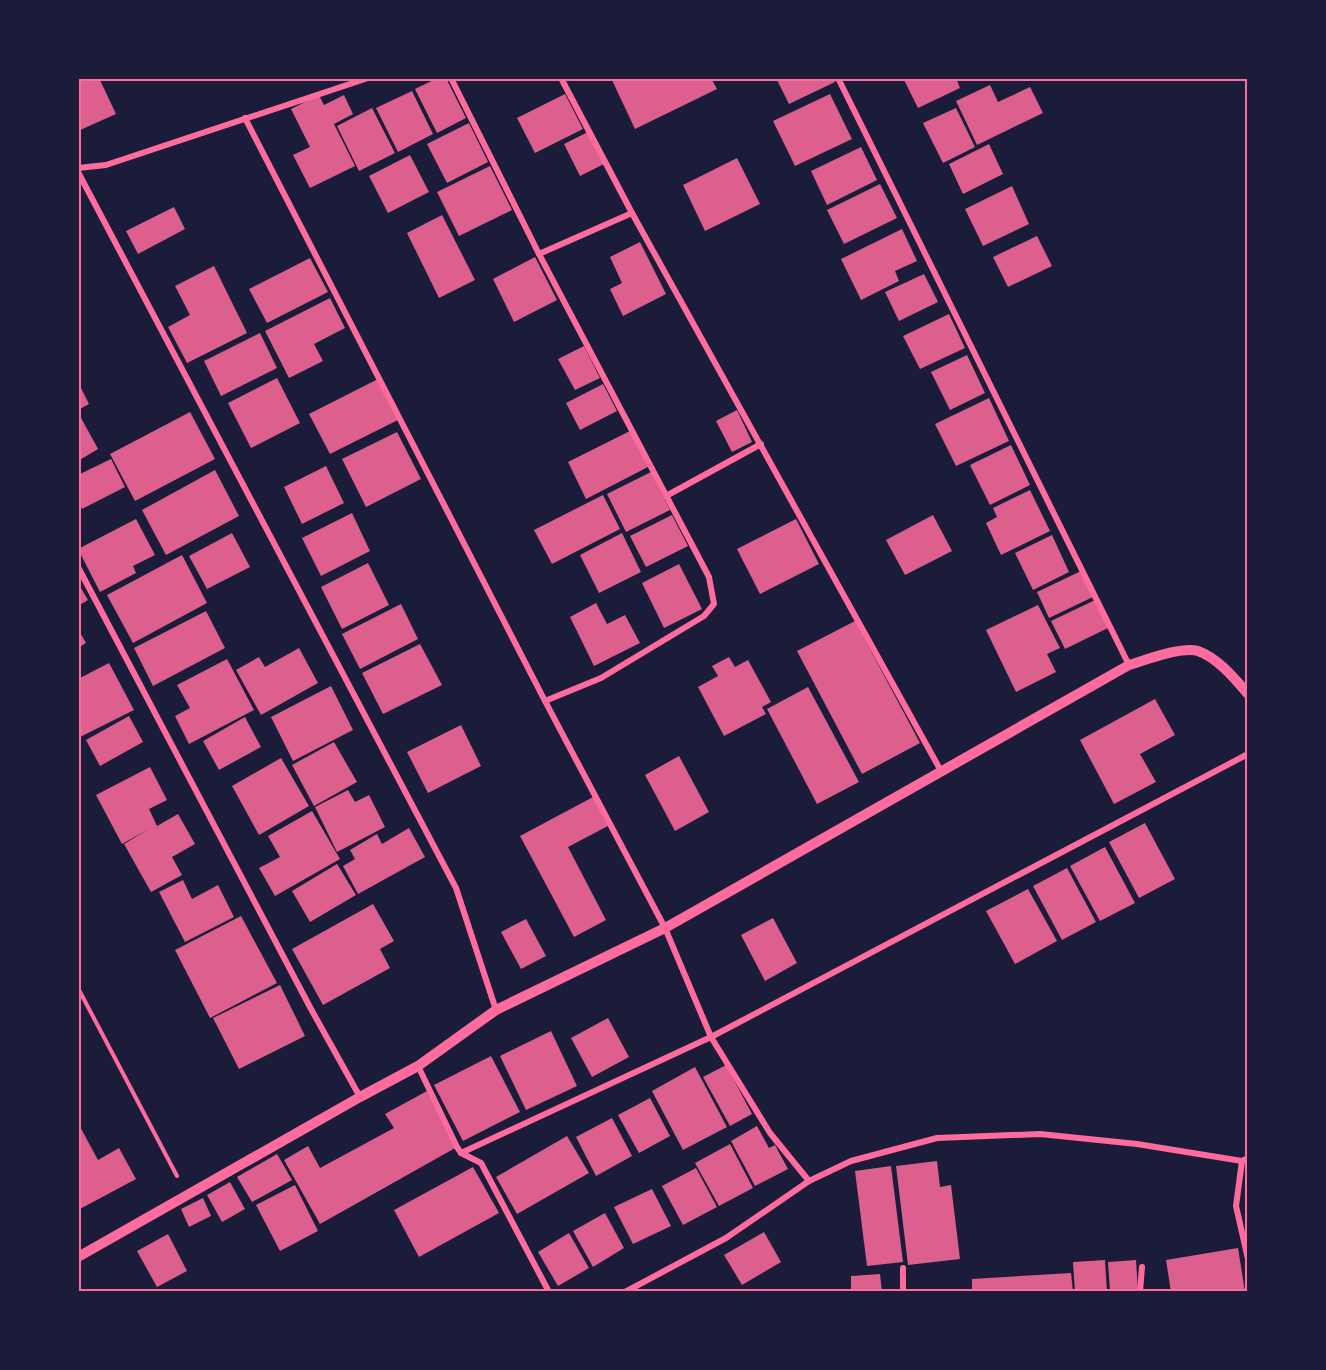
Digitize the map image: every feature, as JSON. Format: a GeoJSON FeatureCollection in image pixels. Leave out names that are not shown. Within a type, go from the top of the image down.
{"type":"FeatureCollection","features":[{"type":"Feature","properties":{"kind":"street"},"geometry":{"type":"LineString","coordinates":[[368,78],[106,165],[78,170],[456,888],[496,1010]]}},
{"type":"Feature","properties":{"kind":"street"},"geometry":{"type":"LineString","coordinates":[[452,78],[539,254],[709,577],[714,604],[704,616],[601,678],[545,701]]}},
{"type":"Feature","properties":{"kind":"street"},"geometry":{"type":"LineString","coordinates":[[561,78],[632,213],[941,771]]}},
{"type":"Feature","properties":{"kind":"street"},"geometry":{"type":"LineString","coordinates":[[838,78],[1129,665]]}},
{"type":"Feature","properties":{"kind":"street"},"geometry":{"type":"LineString","coordinates":[[245,118],[545,701],[665,928],[711,1037],[770,1133],[809,1181]]}},
{"type":"Feature","properties":{"kind":"street"},"geometry":{"type":"LineString","coordinates":[[539,254],[632,213]]}},
{"type":"Feature","properties":{"kind":"street"},"geometry":{"type":"LineString","coordinates":[[666,496],[761,444]]}},
{"type":"Feature","properties":{"kind":"street"},"geometry":{"type":"LineString","coordinates":[[78,567],[310,1009],[360,1097]]}},
{"type":"Feature","properties":{"kind":"street"},"geometry":{"type":"LineString","coordinates":[[78,1257],[418,1066],[496,1010],[665,928],[941,771],[1072,700],[1129,665],[1165,653],[1197,651],[1225,669],[1248,694]]}},
{"type":"Feature","properties":{"kind":"street"},"geometry":{"type":"LineString","coordinates":[[462,1153],[711,1037],[1248,754]]}},
{"type":"Feature","properties":{"kind":"street"},"geometry":{"type":"LineString","coordinates":[[418,1066],[462,1153],[481,1162],[549,1292]]}},
{"type":"Feature","properties":{"kind":"street"},"geometry":{"type":"LineString","coordinates":[[625,1292],[726,1238],[809,1181],[850,1161],[937,1138],[1040,1134],[1137,1144],[1245,1160],[1236,1206],[1248,1259]]}},
{"type":"Feature","properties":{"kind":"street"},"geometry":{"type":"LineString","coordinates":[[1140,1292],[1142,1267]]}},
{"type":"Feature","properties":{"kind":"street"},"geometry":{"type":"LineString","coordinates":[[903,1268],[903,1292]]}},
{"type":"Feature","properties":{"kind":"path"},"geometry":{"type":"LineString","coordinates":[[78,988],[188,1196]]}},
{"type":"Feature","properties":{"kind":"building"},"geometry":{"type":"Polygon","coordinates":[[[78,78],[99,78],[116,114],[78,131],[78,78]]]}},
{"type":"Feature","properties":{"kind":"building"},"geometry":{"type":"Polygon","coordinates":[[[438,78],[446,78],[466,118],[437,133],[415,89],[438,78]]]}},
{"type":"Feature","properties":{"kind":"building"},"geometry":{"type":"Polygon","coordinates":[[[611,78],[711,78],[717,89],[635,129],[611,78]]]}},
{"type":"Feature","properties":{"kind":"building"},"geometry":{"type":"Polygon","coordinates":[[[776,78],[833,78],[835,82],[789,104],[776,78]]]}},
{"type":"Feature","properties":{"kind":"building"},"geometry":{"type":"Polygon","coordinates":[[[903,78],[956,78],[960,88],[918,108],[903,78]]]}},
{"type":"Feature","properties":{"kind":"building"},"geometry":{"type":"Polygon","coordinates":[[[990,85],[998,102],[1030,87],[1043,113],[977,145],[956,101],[990,85]]]}},
{"type":"Feature","properties":{"kind":"building"},"geometry":{"type":"Polygon","coordinates":[[[412,91],[433,134],[398,152],[376,108],[412,91]]]}},
{"type":"Feature","properties":{"kind":"building"},"geometry":{"type":"Polygon","coordinates":[[[565,94],[583,129],[535,153],[517,118],[565,94]]]}},
{"type":"Feature","properties":{"kind":"building"},"geometry":{"type":"Polygon","coordinates":[[[830,94],[852,139],[795,166],[773,121],[830,94]]]}},
{"type":"Feature","properties":{"kind":"building"},"geometry":{"type":"Polygon","coordinates":[[[319,95],[324,105],[344,95],[353,114],[334,124],[355,166],[310,188],[293,155],[310,147],[291,109],[319,95]]]}},
{"type":"Feature","properties":{"kind":"building"},"geometry":{"type":"Polygon","coordinates":[[[372,108],[395,153],[359,171],[337,126],[372,108]]]}},
{"type":"Feature","properties":{"kind":"building"},"geometry":{"type":"Polygon","coordinates":[[[956,108],[975,147],[943,163],[923,123],[956,108]]]}},
{"type":"Feature","properties":{"kind":"building"},"geometry":{"type":"Polygon","coordinates":[[[469,123],[488,162],[447,183],[427,144],[469,123]]]}},
{"type":"Feature","properties":{"kind":"building"},"geometry":{"type":"Polygon","coordinates":[[[588,132],[604,164],[580,176],[564,144],[588,132]]]}},
{"type":"Feature","properties":{"kind":"building"},"geometry":{"type":"Polygon","coordinates":[[[989,144],[1003,174],[963,194],[949,164],[989,144]]]}},
{"type":"Feature","properties":{"kind":"building"},"geometry":{"type":"Polygon","coordinates":[[[861,147],[877,180],[827,205],[811,171],[861,147]]]}},
{"type":"Feature","properties":{"kind":"building"},"geometry":{"type":"Polygon","coordinates":[[[410,155],[429,192],[388,213],[369,176],[410,155]]]}},
{"type":"Feature","properties":{"kind":"building"},"geometry":{"type":"Polygon","coordinates":[[[737,158],[760,204],[705,231],[683,185],[737,158]]]}},
{"type":"Feature","properties":{"kind":"building"},"geometry":{"type":"Polygon","coordinates":[[[490,166],[512,210],[459,236],[437,192],[490,166]]]}},
{"type":"Feature","properties":{"kind":"building"},"geometry":{"type":"Polygon","coordinates":[[[880,184],[897,218],[844,244],[827,210],[880,184]]]}},
{"type":"Feature","properties":{"kind":"building"},"geometry":{"type":"Polygon","coordinates":[[[1012,186],[1029,224],[983,246],[965,209],[1012,186]]]}},
{"type":"Feature","properties":{"kind":"building"},"geometry":{"type":"Polygon","coordinates":[[[174,207],[185,229],[138,254],[126,231],[174,207]]]}},
{"type":"Feature","properties":{"kind":"building"},"geometry":{"type":"Polygon","coordinates":[[[442,215],[475,280],[439,298],[407,233],[442,215]]]}},
{"type":"Feature","properties":{"kind":"building"},"geometry":{"type":"Polygon","coordinates":[[[902,229],[917,261],[895,271],[899,281],[861,300],[841,259],[902,229]]]}},
{"type":"Feature","properties":{"kind":"building"},"geometry":{"type":"Polygon","coordinates":[[[1037,236],[1052,266],[1008,287],[993,257],[1037,236]]]}},
{"type":"Feature","properties":{"kind":"building"},"geometry":{"type":"Polygon","coordinates":[[[640,242],[666,294],[623,316],[610,289],[622,283],[610,257],[640,242]]]}},
{"type":"Feature","properties":{"kind":"building"},"geometry":{"type":"Polygon","coordinates":[[[535,257],[557,300],[514,322],[493,279],[535,257]]]}},
{"type":"Feature","properties":{"kind":"building"},"geometry":{"type":"Polygon","coordinates":[[[310,258],[328,292],[267,323],[249,289],[310,258]]]}},
{"type":"Feature","properties":{"kind":"building"},"geometry":{"type":"Polygon","coordinates":[[[214,266],[247,333],[187,363],[168,327],[190,315],[175,286],[214,266]]]}},
{"type":"Feature","properties":{"kind":"building"},"geometry":{"type":"Polygon","coordinates":[[[924,274],[938,302],[899,321],[885,292],[924,274]]]}},
{"type":"Feature","properties":{"kind":"building"},"geometry":{"type":"Polygon","coordinates":[[[330,298],[345,328],[314,344],[323,361],[289,378],[265,331],[330,298]]]}},
{"type":"Feature","properties":{"kind":"building"},"geometry":{"type":"Polygon","coordinates":[[[949,314],[965,348],[920,369],[903,336],[949,314]]]}},
{"type":"Feature","properties":{"kind":"building"},"geometry":{"type":"Polygon","coordinates":[[[260,333],[277,368],[221,396],[204,361],[260,333]]]}},
{"type":"Feature","properties":{"kind":"building"},"geometry":{"type":"Polygon","coordinates":[[[584,346],[600,378],[575,390],[558,359],[584,346]]]}},
{"type":"Feature","properties":{"kind":"building"},"geometry":{"type":"Polygon","coordinates":[[[967,355],[985,393],[950,410],[931,372],[967,355]]]}},
{"type":"Feature","properties":{"kind":"building"},"geometry":{"type":"Polygon","coordinates":[[[277,378],[300,423],[251,448],[228,403],[277,378]]]}},
{"type":"Feature","properties":{"kind":"building"},"geometry":{"type":"Polygon","coordinates":[[[378,379],[398,420],[330,454],[309,414],[378,379]]]}},
{"type":"Feature","properties":{"kind":"building"},"geometry":{"type":"Polygon","coordinates":[[[78,382],[89,404],[78,410],[78,382]]]}},
{"type":"Feature","properties":{"kind":"building"},"geometry":{"type":"Polygon","coordinates":[[[603,384],[617,411],[580,430],[566,403],[603,384]]]}},
{"type":"Feature","properties":{"kind":"building"},"geometry":{"type":"Polygon","coordinates":[[[989,398],[1009,441],[956,466],[935,424],[989,398]]]}},
{"type":"Feature","properties":{"kind":"building"},"geometry":{"type":"Polygon","coordinates":[[[737,410],[752,442],[732,452],[716,421],[737,410]]]}},
{"type":"Feature","properties":{"kind":"building"},"geometry":{"type":"Polygon","coordinates":[[[190,412],[215,459],[135,501],[110,454],[190,412]]]}},
{"type":"Feature","properties":{"kind":"building"},"geometry":{"type":"Polygon","coordinates":[[[80,416],[98,449],[78,461],[78,417],[80,416]]]}},
{"type":"Feature","properties":{"kind":"building"},"geometry":{"type":"Polygon","coordinates":[[[630,431],[648,467],[586,499],[568,462],[630,431]]]}},
{"type":"Feature","properties":{"kind":"building"},"geometry":{"type":"Polygon","coordinates":[[[397,432],[421,479],[366,507],[342,459],[397,432]]]}},
{"type":"Feature","properties":{"kind":"building"},"geometry":{"type":"Polygon","coordinates":[[[1011,445],[1030,485],[990,505],[970,465],[1011,445]]]}},
{"type":"Feature","properties":{"kind":"building"},"geometry":{"type":"Polygon","coordinates":[[[111,459],[125,487],[82,509],[78,502],[78,475],[111,459]]]}},
{"type":"Feature","properties":{"kind":"building"},"geometry":{"type":"Polygon","coordinates":[[[326,466],[344,503],[302,524],[284,487],[326,466]]]}},
{"type":"Feature","properties":{"kind":"building"},"geometry":{"type":"Polygon","coordinates":[[[215,470],[239,516],[166,555],[142,510],[215,470]]]}},
{"type":"Feature","properties":{"kind":"building"},"geometry":{"type":"Polygon","coordinates":[[[651,472],[670,510],[626,532],[607,494],[651,472]]]}},
{"type":"Feature","properties":{"kind":"building"},"geometry":{"type":"Polygon","coordinates":[[[1030,490],[1050,531],[1001,555],[986,523],[997,517],[993,508],[1030,490]]]}},
{"type":"Feature","properties":{"kind":"building"},"geometry":{"type":"Polygon","coordinates":[[[603,495],[620,529],[552,564],[534,530],[603,495]]]}},
{"type":"Feature","properties":{"kind":"building"},"geometry":{"type":"Polygon","coordinates":[[[352,513],[370,551],[321,576],[302,538],[352,513]]]}},
{"type":"Feature","properties":{"kind":"building"},"geometry":{"type":"Polygon","coordinates":[[[672,515],[688,546],[646,567],[630,536],[672,515]]]}},
{"type":"Feature","properties":{"kind":"building"},"geometry":{"type":"Polygon","coordinates":[[[933,515],[952,551],[905,575],[886,540],[933,515]]]}},
{"type":"Feature","properties":{"kind":"building"},"geometry":{"type":"Polygon","coordinates":[[[136,519],[155,555],[133,566],[136,573],[100,592],[78,549],[136,519]]]}},
{"type":"Feature","properties":{"kind":"building"},"geometry":{"type":"Polygon","coordinates":[[[796,519],[819,564],[760,594],[737,549],[796,519]]]}},
{"type":"Feature","properties":{"kind":"building"},"geometry":{"type":"Polygon","coordinates":[[[232,533],[250,567],[207,589],[189,556],[232,533]]]}},
{"type":"Feature","properties":{"kind":"building"},"geometry":{"type":"Polygon","coordinates":[[[622,533],[641,572],[599,593],[580,555],[622,533]]]}},
{"type":"Feature","properties":{"kind":"building"},"geometry":{"type":"Polygon","coordinates":[[[1052,535],[1069,572],[1033,590],[1015,553],[1052,535]]]}},
{"type":"Feature","properties":{"kind":"building"},"geometry":{"type":"Polygon","coordinates":[[[182,555],[207,603],[133,643],[107,595],[182,555]]]}},
{"type":"Feature","properties":{"kind":"building"},"geometry":{"type":"Polygon","coordinates":[[[368,563],[389,605],[342,629],[321,587],[368,563]]]}},
{"type":"Feature","properties":{"kind":"building"},"geometry":{"type":"Polygon","coordinates":[[[679,564],[702,609],[664,628],[642,583],[679,564]]]}},
{"type":"Feature","properties":{"kind":"building"},"geometry":{"type":"Polygon","coordinates":[[[1081,571],[1093,597],[1049,618],[1037,592],[1081,571]]]}},
{"type":"Feature","properties":{"kind":"building"},"geometry":{"type":"Polygon","coordinates":[[[78,583],[88,600],[78,606],[78,583]]]}},
{"type":"Feature","properties":{"kind":"building"},"geometry":{"type":"Polygon","coordinates":[[[1095,600],[1108,628],[1065,649],[1051,621],[1095,600]]]}},
{"type":"Feature","properties":{"kind":"building"},"geometry":{"type":"Polygon","coordinates":[[[596,603],[607,624],[625,615],[640,643],[594,666],[570,617],[596,603]]]}},
{"type":"Feature","properties":{"kind":"building"},"geometry":{"type":"Polygon","coordinates":[[[401,604],[418,639],[360,669],[342,634],[401,604]]]}},
{"type":"Feature","properties":{"kind":"building"},"geometry":{"type":"Polygon","coordinates":[[[1038,605],[1060,648],[1047,654],[1056,672],[1016,692],[986,630],[1038,605]]]}},
{"type":"Feature","properties":{"kind":"building"},"geometry":{"type":"Polygon","coordinates":[[[206,611],[225,648],[153,686],[134,648],[206,611]]]}},
{"type":"Feature","properties":{"kind":"building"},"geometry":{"type":"Polygon","coordinates":[[[855,621],[920,743],[862,774],[797,651],[855,621]]]}},
{"type":"Feature","properties":{"kind":"building"},"geometry":{"type":"Polygon","coordinates":[[[78,629],[86,643],[78,648],[78,629]]]}},
{"type":"Feature","properties":{"kind":"building"},"geometry":{"type":"Polygon","coordinates":[[[420,644],[442,685],[383,714],[362,673],[420,644]]]}},
{"type":"Feature","properties":{"kind":"building"},"geometry":{"type":"Polygon","coordinates":[[[299,648],[318,683],[261,715],[236,670],[259,657],[265,667],[299,648]]]}},
{"type":"Feature","properties":{"kind":"building"},"geometry":{"type":"Polygon","coordinates":[[[729,657],[735,667],[748,660],[771,702],[762,707],[766,714],[724,736],[698,687],[718,676],[712,666],[729,657]]]}},
{"type":"Feature","properties":{"kind":"building"},"geometry":{"type":"Polygon","coordinates":[[[227,659],[254,710],[189,744],[175,716],[190,708],[177,685],[227,659]]]}},
{"type":"Feature","properties":{"kind":"building"},"geometry":{"type":"Polygon","coordinates":[[[109,663],[134,710],[78,738],[78,679],[109,663]]]}},
{"type":"Feature","properties":{"kind":"building"},"geometry":{"type":"Polygon","coordinates":[[[331,686],[353,730],[293,761],[271,717],[331,686]]]}},
{"type":"Feature","properties":{"kind":"building"},"geometry":{"type":"Polygon","coordinates":[[[808,687],[859,782],[817,804],[767,709],[808,687]]]}},
{"type":"Feature","properties":{"kind":"building"},"geometry":{"type":"Polygon","coordinates":[[[1155,699],[1175,735],[1140,754],[1156,782],[1114,804],[1080,740],[1155,699]]]}},
{"type":"Feature","properties":{"kind":"building"},"geometry":{"type":"Polygon","coordinates":[[[129,716],[143,742],[100,766],[86,740],[129,716]]]}},
{"type":"Feature","properties":{"kind":"building"},"geometry":{"type":"Polygon","coordinates":[[[245,717],[261,747],[219,770],[203,741],[245,717]]]}},
{"type":"Feature","properties":{"kind":"building"},"geometry":{"type":"Polygon","coordinates":[[[461,725],[481,766],[428,793],[407,752],[461,725]]]}},
{"type":"Feature","properties":{"kind":"building"},"geometry":{"type":"Polygon","coordinates":[[[334,742],[357,782],[314,806],[292,765],[334,742]]]}},
{"type":"Feature","properties":{"kind":"building"},"geometry":{"type":"Polygon","coordinates":[[[679,756],[709,812],[675,831],[645,775],[679,756]]]}},
{"type":"Feature","properties":{"kind":"building"},"geometry":{"type":"Polygon","coordinates":[[[281,758],[309,806],[259,835],[232,786],[281,758]]]}},
{"type":"Feature","properties":{"kind":"building"},"geometry":{"type":"Polygon","coordinates":[[[150,767],[167,800],[149,809],[157,826],[178,814],[195,844],[172,857],[182,875],[151,892],[124,844],[149,829],[122,844],[96,795],[150,767]]]}},
{"type":"Feature","properties":{"kind":"building"},"geometry":{"type":"Polygon","coordinates":[[[348,790],[355,802],[369,795],[385,827],[337,852],[315,807],[348,790]]]}},
{"type":"Feature","properties":{"kind":"building"},"geometry":{"type":"Polygon","coordinates":[[[593,797],[608,826],[568,847],[606,920],[574,937],[520,836],[593,797]]]}},
{"type":"Feature","properties":{"kind":"building"},"geometry":{"type":"Polygon","coordinates":[[[312,811],[340,859],[275,896],[259,868],[280,857],[268,836],[312,811]]]}},
{"type":"Feature","properties":{"kind":"building"},"geometry":{"type":"Polygon","coordinates":[[[1145,823],[1175,879],[1139,898],[1109,842],[1145,823]]]}},
{"type":"Feature","properties":{"kind":"building"},"geometry":{"type":"Polygon","coordinates":[[[409,828],[425,857],[358,894],[343,866],[355,859],[350,850],[377,834],[382,844],[409,828]]]}},
{"type":"Feature","properties":{"kind":"building"},"geometry":{"type":"Polygon","coordinates":[[[1105,847],[1135,903],[1100,921],[1070,866],[1105,847]]]}},
{"type":"Feature","properties":{"kind":"building"},"geometry":{"type":"Polygon","coordinates":[[[337,864],[356,895],[310,922],[292,891],[337,864]]]}},
{"type":"Feature","properties":{"kind":"building"},"geometry":{"type":"Polygon","coordinates":[[[1067,868],[1096,922],[1062,940],[1033,886],[1067,868]]]}},
{"type":"Feature","properties":{"kind":"building"},"geometry":{"type":"Polygon","coordinates":[[[183,880],[192,899],[218,885],[234,917],[185,942],[159,892],[183,880]]]}},
{"type":"Feature","properties":{"kind":"building"},"geometry":{"type":"Polygon","coordinates":[[[1028,889],[1057,941],[1015,964],[986,911],[1028,889]]]}},
{"type":"Feature","properties":{"kind":"building"},"geometry":{"type":"Polygon","coordinates":[[[373,904],[394,941],[380,949],[390,968],[323,1005],[292,949],[373,904]]]}},
{"type":"Feature","properties":{"kind":"building"},"geometry":{"type":"Polygon","coordinates":[[[241,916],[277,983],[210,1018],[175,950],[241,916]]]}},
{"type":"Feature","properties":{"kind":"building"},"geometry":{"type":"Polygon","coordinates":[[[773,918],[797,963],[765,981],[741,935],[773,918]]]}},
{"type":"Feature","properties":{"kind":"building"},"geometry":{"type":"Polygon","coordinates":[[[526,919],[546,956],[521,969],[501,932],[526,919]]]}},
{"type":"Feature","properties":{"kind":"building"},"geometry":{"type":"Polygon","coordinates":[[[280,985],[305,1036],[239,1069],[213,1018],[280,985]]]}},
{"type":"Feature","properties":{"kind":"building"},"geometry":{"type":"Polygon","coordinates":[[[608,1018],[629,1057],[592,1077],[571,1038],[608,1018]]]}},
{"type":"Feature","properties":{"kind":"building"},"geometry":{"type":"Polygon","coordinates":[[[551,1031],[577,1086],[526,1110],[500,1056],[551,1031]]]}},
{"type":"Feature","properties":{"kind":"building"},"geometry":{"type":"Polygon","coordinates":[[[491,1056],[520,1112],[463,1141],[434,1085],[491,1056]]]}},
{"type":"Feature","properties":{"kind":"building"},"geometry":{"type":"Polygon","coordinates":[[[726,1065],[752,1114],[730,1126],[703,1077],[726,1065]]]}},
{"type":"Feature","properties":{"kind":"building"},"geometry":{"type":"Polygon","coordinates":[[[695,1067],[727,1127],[683,1150],[652,1091],[695,1067]]]}},
{"type":"Feature","properties":{"kind":"building"},"geometry":{"type":"Polygon","coordinates":[[[427,1091],[457,1147],[320,1224],[284,1160],[308,1146],[320,1168],[394,1128],[385,1114],[427,1091]]]}},
{"type":"Feature","properties":{"kind":"building"},"geometry":{"type":"Polygon","coordinates":[[[650,1098],[670,1136],[639,1153],[618,1115],[650,1098]]]}},
{"type":"Feature","properties":{"kind":"building"},"geometry":{"type":"Polygon","coordinates":[[[612,1118],[632,1156],[596,1176],[576,1137],[612,1118]]]}},
{"type":"Feature","properties":{"kind":"building"},"geometry":{"type":"Polygon","coordinates":[[[78,1123],[98,1160],[119,1148],[136,1179],[78,1210],[78,1123]]]}},
{"type":"Feature","properties":{"kind":"building"},"geometry":{"type":"Polygon","coordinates":[[[757,1126],[769,1148],[775,1145],[788,1169],[755,1186],[731,1141],[757,1126]]]}},
{"type":"Feature","properties":{"kind":"building"},"geometry":{"type":"Polygon","coordinates":[[[567,1136],[589,1173],[517,1214],[496,1177],[567,1136]]]}},
{"type":"Feature","properties":{"kind":"building"},"geometry":{"type":"Polygon","coordinates":[[[730,1144],[753,1188],[719,1206],[695,1163],[730,1144]]]}},
{"type":"Feature","properties":{"kind":"building"},"geometry":{"type":"Polygon","coordinates":[[[277,1154],[292,1180],[252,1202],[237,1177],[277,1154]]]}},
{"type":"Feature","properties":{"kind":"building"},"geometry":{"type":"Polygon","coordinates":[[[937,1161],[940,1187],[951,1185],[960,1259],[908,1265],[896,1166],[937,1161]]]}},
{"type":"Feature","properties":{"kind":"building"},"geometry":{"type":"Polygon","coordinates":[[[891,1166],[903,1262],[867,1266],[855,1171],[891,1166]]]}},
{"type":"Feature","properties":{"kind":"building"},"geometry":{"type":"Polygon","coordinates":[[[473,1167],[499,1213],[419,1257],[394,1210],[473,1167]]]}},
{"type":"Feature","properties":{"kind":"building"},"geometry":{"type":"Polygon","coordinates":[[[696,1168],[717,1207],[683,1225],[662,1186],[696,1168]]]}},
{"type":"Feature","properties":{"kind":"building"},"geometry":{"type":"Polygon","coordinates":[[[230,1182],[245,1209],[222,1222],[207,1195],[230,1182]]]}},
{"type":"Feature","properties":{"kind":"building"},"geometry":{"type":"Polygon","coordinates":[[[295,1185],[318,1231],[280,1251],[256,1205],[295,1185]]]}},
{"type":"Feature","properties":{"kind":"building"},"geometry":{"type":"Polygon","coordinates":[[[652,1189],[671,1226],[633,1244],[614,1207],[652,1189]]]}},
{"type":"Feature","properties":{"kind":"building"},"geometry":{"type":"Polygon","coordinates":[[[203,1198],[211,1216],[189,1227],[181,1209],[203,1198]]]}},
{"type":"Feature","properties":{"kind":"building"},"geometry":{"type":"Polygon","coordinates":[[[605,1213],[624,1248],[593,1267],[573,1231],[605,1213]]]}},
{"type":"Feature","properties":{"kind":"building"},"geometry":{"type":"Polygon","coordinates":[[[764,1232],[781,1262],[742,1285],[724,1255],[764,1232]]]}},
{"type":"Feature","properties":{"kind":"building"},"geometry":{"type":"Polygon","coordinates":[[[569,1233],[589,1268],[558,1286],[538,1252],[569,1233]]]}},
{"type":"Feature","properties":{"kind":"building"},"geometry":{"type":"Polygon","coordinates":[[[168,1234],[187,1271],[157,1287],[137,1251],[168,1234]]]}},
{"type":"Feature","properties":{"kind":"building"},"geometry":{"type":"Polygon","coordinates":[[[1238,1248],[1245,1292],[1171,1292],[1166,1260],[1238,1248]]]}},
{"type":"Feature","properties":{"kind":"building"},"geometry":{"type":"Polygon","coordinates":[[[1105,1260],[1107,1292],[1075,1292],[1073,1262],[1105,1260]]]}},
{"type":"Feature","properties":{"kind":"building"},"geometry":{"type":"Polygon","coordinates":[[[1136,1260],[1138,1292],[1110,1292],[1108,1262],[1136,1260]]]}},
{"type":"Feature","properties":{"kind":"building"},"geometry":{"type":"Polygon","coordinates":[[[1071,1273],[1073,1292],[972,1292],[972,1279],[1071,1273]]]}},
{"type":"Feature","properties":{"kind":"building"},"geometry":{"type":"Polygon","coordinates":[[[880,1274],[882,1292],[851,1292],[851,1276],[880,1274]]]}}]}
